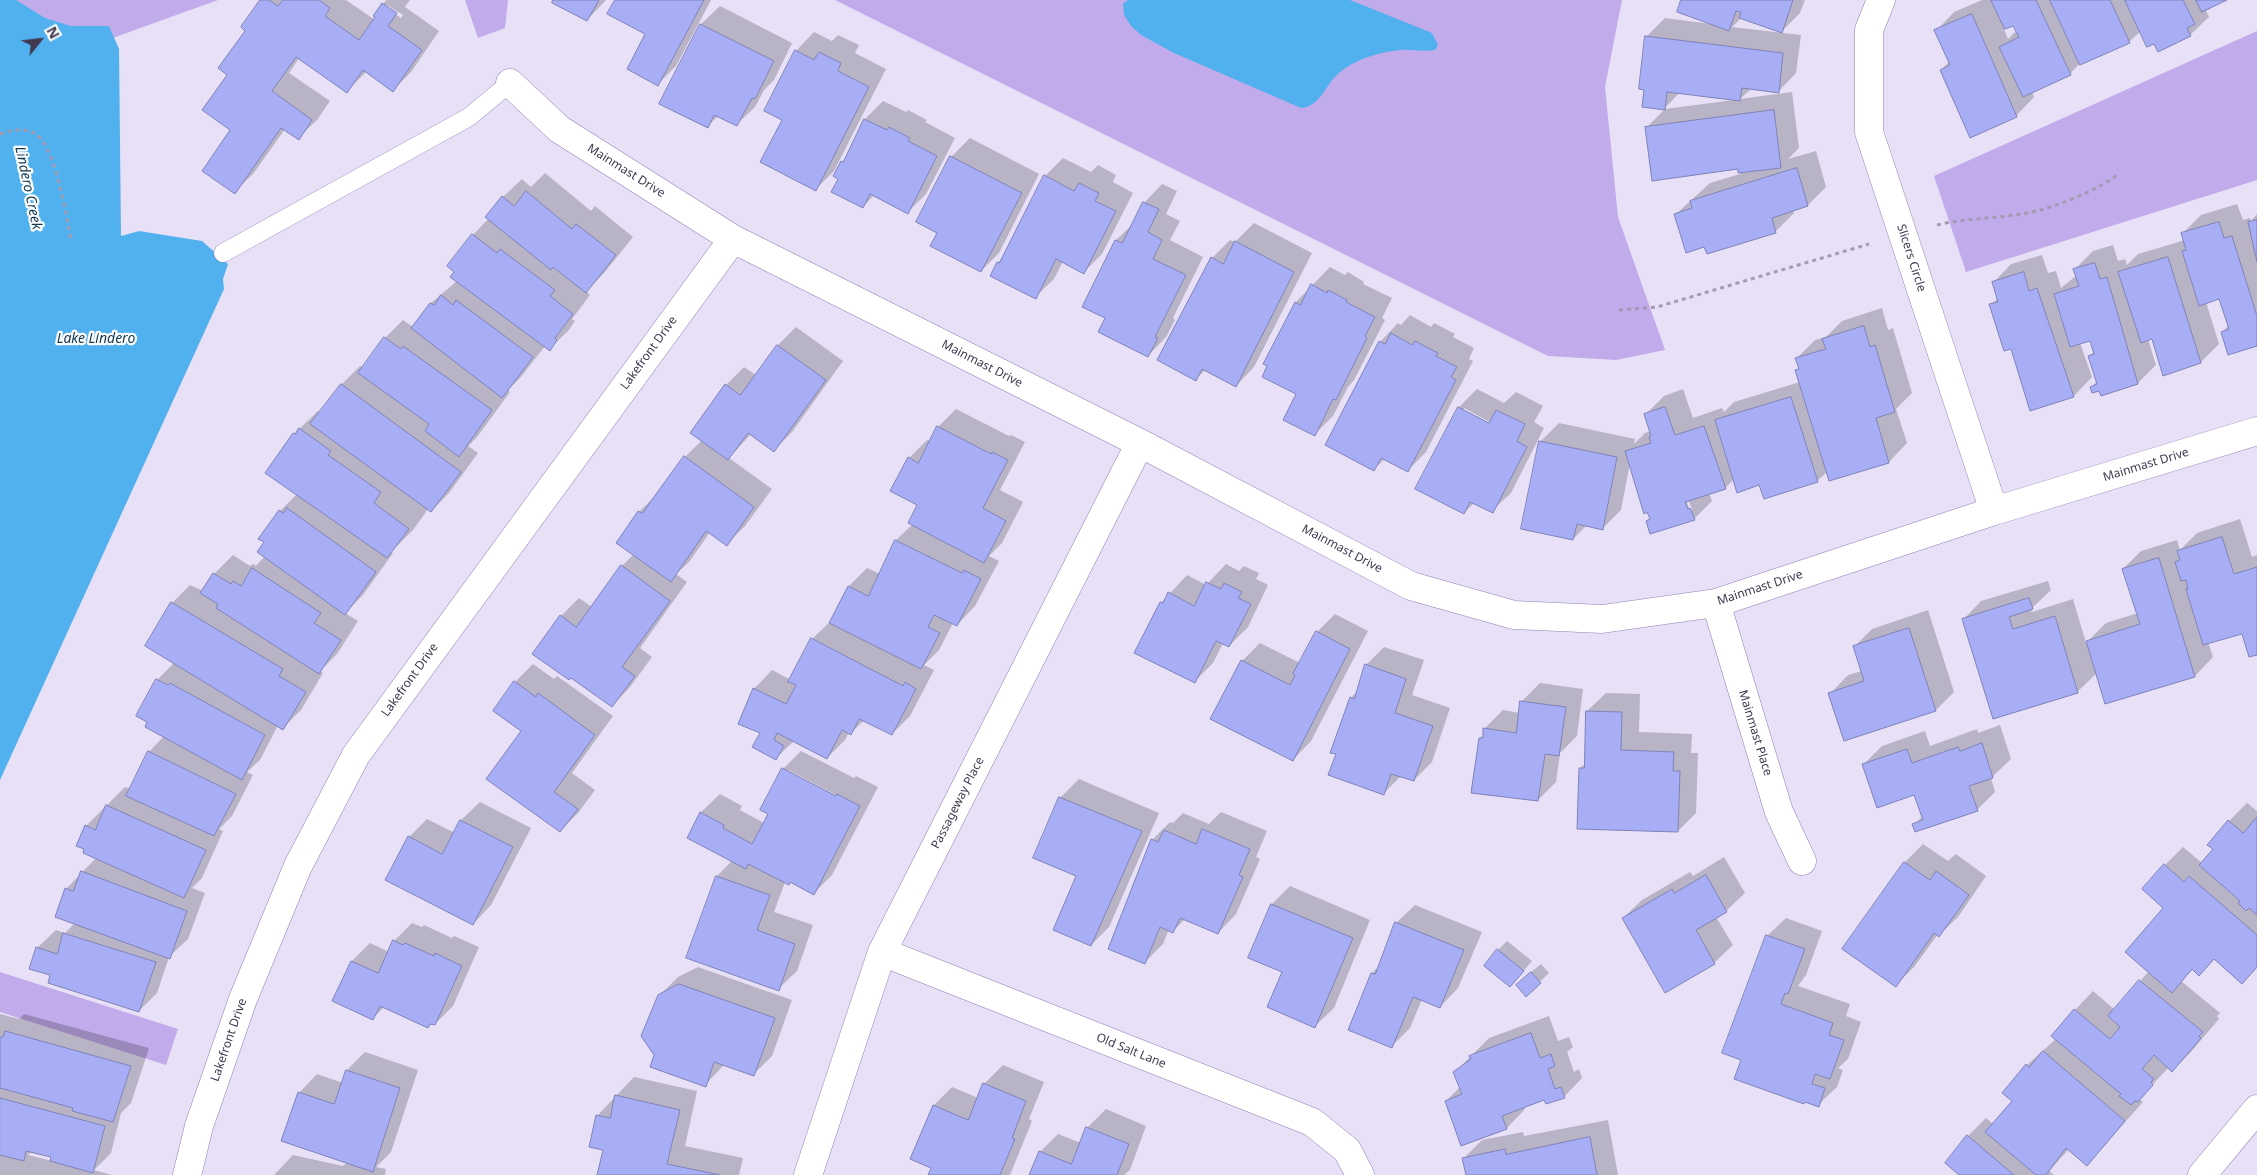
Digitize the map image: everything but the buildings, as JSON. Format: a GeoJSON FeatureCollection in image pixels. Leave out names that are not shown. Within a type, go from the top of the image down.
{"type":"FeatureCollection","features":[{"type":"Feature","properties":{"kind":"street","name":"Slicers Circle"},"geometry":{"type":"LineString","coordinates":[[1881,0],[1869,30],[1869,132],[1994,511]]}},
{"type":"Feature","properties":{"kind":"street","name":"Mainmast Drive"},"geometry":{"type":"LineString","coordinates":[[510,83],[559,129],[733,239],[1140,443],[1411,586],[1514,615],[1602,619],[1716,603],[1994,511],[2257,431]]}},
{"type":"Feature","properties":{"kind":"street","name":"Lakefront Drive"},"geometry":{"type":"LineString","coordinates":[[187,1175],[199,1126],[243,999],[298,866],[356,755],[733,239]]}},
{"type":"Feature","properties":{"kind":"street","name":"Passageway Place"},"geometry":{"type":"LineString","coordinates":[[808,1175],[882,952],[1140,443]]}},
{"type":"Feature","properties":{"kind":"street","name":"Mainmast Place"},"geometry":{"type":"LineString","coordinates":[[1716,603],[1779,812],[1802,860]]}},
{"type":"Feature","properties":{"kind":"street","name":"Old Salt Lane"},"geometry":{"type":"LineString","coordinates":[[882,952],[1312,1122],[1347,1150],[1360,1175]]}},
{"type":"Feature","properties":{"kind":"street"},"geometry":{"type":"LineString","coordinates":[[2202,1175],[2257,1110]]}},
{"type":"Feature","properties":{"kind":"lane"},"geometry":{"type":"LineString","coordinates":[[224,253],[469,117],[510,83]]}},
{"type":"Feature","properties":{"kind":"path"},"geometry":{"type":"LineString","coordinates":[[0,134],[16,129],[35,133],[48,146],[59,183],[71,239]]}},
{"type":"Feature","properties":{"kind":"shaded area"},"geometry":{"type":"Polygon","coordinates":[[[11,0],[218,0],[35,66],[11,0]]]}},
{"type":"Feature","properties":{"kind":"shaded area"},"geometry":{"type":"Polygon","coordinates":[[[465,0],[508,0],[505,28],[478,38],[465,0]]]}},
{"type":"Feature","properties":{"kind":"shaded area"},"geometry":{"type":"Polygon","coordinates":[[[835,0],[1622,0],[1605,87],[1618,217],[1665,350],[1616,360],[1548,356],[835,0]]]}},
{"type":"Feature","properties":{"kind":"shaded area"},"geometry":{"type":"Polygon","coordinates":[[[2257,31],[2257,180],[1966,272],[1934,176],[2257,31]]]}},
{"type":"Feature","properties":{"kind":"shaded area"},"geometry":{"type":"Polygon","coordinates":[[[0,972],[178,1029],[166,1065],[0,1012],[0,972]]]}},
{"type":"Feature","properties":{"kind":"water","name":"Lake Lindero"},"geometry":{"type":"Polygon","coordinates":[[[0,0],[16,0],[45,18],[71,26],[109,26],[119,49],[121,236],[139,231],[202,241],[228,264],[223,279],[224,289],[0,780],[0,0]]]}},
{"type":"Feature","properties":{"kind":"water"},"geometry":{"type":"Polygon","coordinates":[[[1128,0],[1350,0],[1432,33],[1438,45],[1435,50],[1392,51],[1360,60],[1339,73],[1318,99],[1308,106],[1301,108],[1174,53],[1141,35],[1131,26],[1124,15],[1123,4],[1128,0]]]}},
{"type":"Feature","properties":{"kind":"water label","name":"Lindero Creek"},"geometry":{"type":"Point","coordinates":[28,188]}}]}
